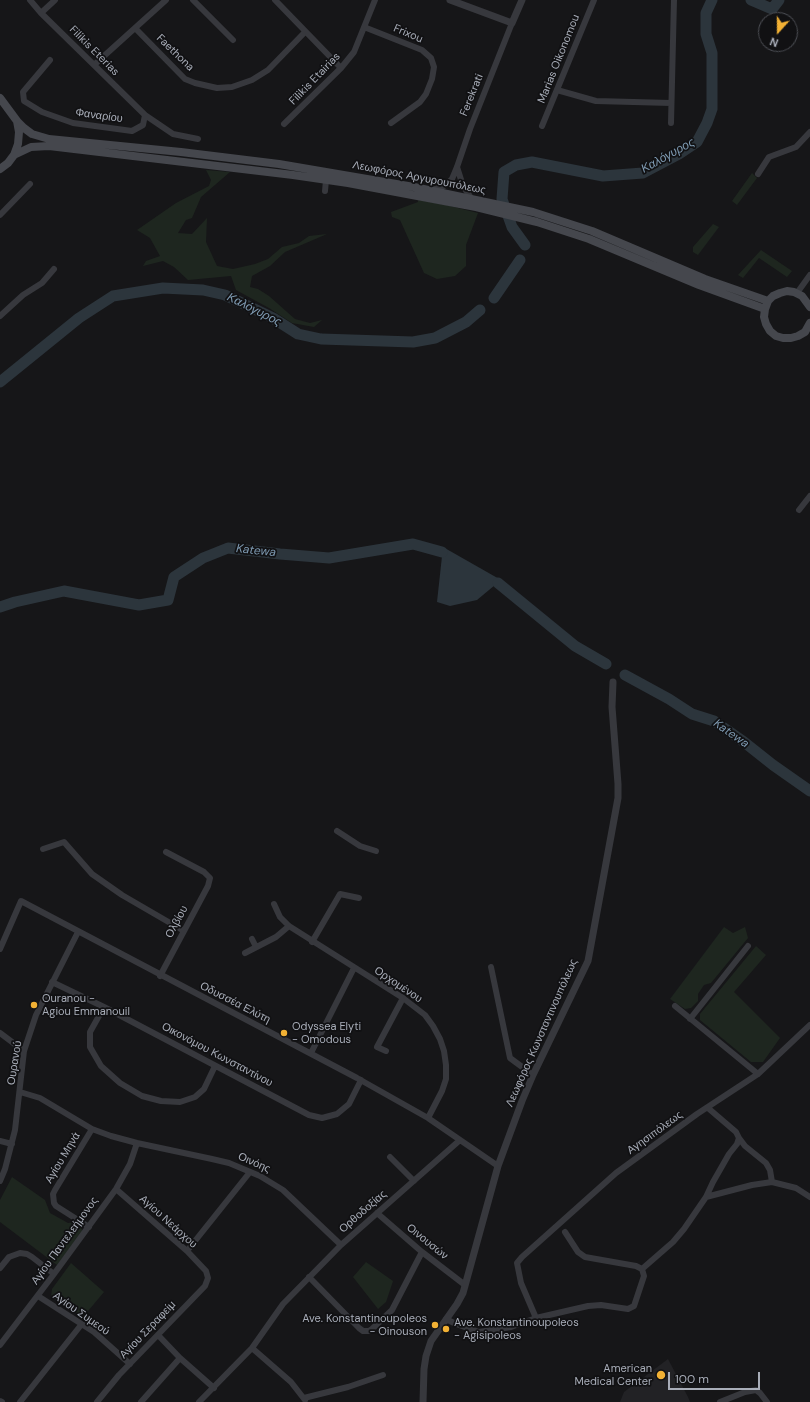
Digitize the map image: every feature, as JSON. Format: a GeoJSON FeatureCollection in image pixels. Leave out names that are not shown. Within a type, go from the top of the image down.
{"type":"FeatureCollection","features":[{"type":"Feature","properties":{"kind":"main road"},"geometry":{"type":"LineString","coordinates":[[0,98],[24,128],[32,134],[49,142]]}},
{"type":"Feature","properties":{"kind":"main road"},"geometry":{"type":"LineString","coordinates":[[0,169],[8,163],[14,155],[18,144],[19,132],[17,121]]}},
{"type":"Feature","properties":{"kind":"main road"},"geometry":{"type":"LineString","coordinates":[[14,155],[31,147],[49,142]]}},
{"type":"Feature","properties":{"kind":"main road","name":"Λεωφόρος Αργυρουπόλεως"},"geometry":{"type":"LineString","coordinates":[[49,142],[326,180],[476,207],[537,222],[589,238],[699,286],[765,309]]}},
{"type":"Feature","properties":{"kind":"main road","name":"Λεωφόρος Αργυρουπόλεως"},"geometry":{"type":"LineString","coordinates":[[49,142],[181,152],[279,164],[471,198],[533,212],[592,231],[706,279],[768,301]]}},
{"type":"Feature","properties":{"kind":"main road"},"geometry":{"type":"LineString","coordinates":[[809,328],[798,336],[783,338],[776,336],[770,331],[764,317],[768,301],[773,296],[787,291],[806,299],[810,307]]}},
{"type":"Feature","properties":{"kind":"street","name":"Filikis Eterias"},"geometry":{"type":"LineString","coordinates":[[30,0],[94,66],[145,115]]}},
{"type":"Feature","properties":{"kind":"street"},"geometry":{"type":"LineString","coordinates":[[42,13],[55,0]]}},
{"type":"Feature","properties":{"kind":"street"},"geometry":{"type":"LineString","coordinates":[[94,66],[166,0]]}},
{"type":"Feature","properties":{"kind":"street"},"geometry":{"type":"LineString","coordinates":[[193,0],[233,40]]}},
{"type":"Feature","properties":{"kind":"street"},"geometry":{"type":"LineString","coordinates":[[275,0],[341,68]]}},
{"type":"Feature","properties":{"kind":"street","name":"Filikis Etairias"},"geometry":{"type":"LineString","coordinates":[[284,124],[341,68],[354,52],[375,0]]}},
{"type":"Feature","properties":{"kind":"street"},"geometry":{"type":"LineString","coordinates":[[450,0],[512,23]]}},
{"type":"Feature","properties":{"kind":"street","name":"Ferekrati"},"geometry":{"type":"LineString","coordinates":[[432,190],[444,186],[452,179],[522,0]]}},
{"type":"Feature","properties":{"kind":"street","name":"Marias Oikonomou"},"geometry":{"type":"LineString","coordinates":[[542,126],[594,0]]}},
{"type":"Feature","properties":{"kind":"street"},"geometry":{"type":"LineString","coordinates":[[671,123],[674,0]]}},
{"type":"Feature","properties":{"kind":"street","name":"Frixou"},"geometry":{"type":"LineString","coordinates":[[364,27],[422,50],[430,58],[434,67],[432,79],[426,94],[420,102],[391,123]]}},
{"type":"Feature","properties":{"kind":"street","name":"Faethona"},"geometry":{"type":"LineString","coordinates":[[135,28],[185,79],[217,88],[232,87],[252,80],[268,70],[305,32]]}},
{"type":"Feature","properties":{"kind":"street","name":"Φαναρίου"},"geometry":{"type":"LineString","coordinates":[[50,60],[23,92],[24,101],[42,112],[74,124],[132,131],[143,125],[145,115]]}},
{"type":"Feature","properties":{"kind":"street"},"geometry":{"type":"LineString","coordinates":[[557,90],[596,101],[671,103]]}},
{"type":"Feature","properties":{"kind":"street"},"geometry":{"type":"LineString","coordinates":[[145,115],[173,134],[198,139]]}},
{"type":"Feature","properties":{"kind":"street"},"geometry":{"type":"LineString","coordinates":[[758,174],[769,157],[796,147],[810,132]]}},
{"type":"Feature","properties":{"kind":"street"},"geometry":{"type":"LineString","coordinates":[[457,167],[463,186],[471,198]]}},
{"type":"Feature","properties":{"kind":"street"},"geometry":{"type":"LineString","coordinates":[[325,191],[326,180]]}},
{"type":"Feature","properties":{"kind":"street"},"geometry":{"type":"LineString","coordinates":[[0,215],[30,184]]}},
{"type":"Feature","properties":{"kind":"street"},"geometry":{"type":"LineString","coordinates":[[0,316],[23,295],[42,283],[54,269]]}},
{"type":"Feature","properties":{"kind":"street"},"geometry":{"type":"LineString","coordinates":[[797,294],[810,275]]}},
{"type":"Feature","properties":{"kind":"street"},"geometry":{"type":"LineString","coordinates":[[799,510],[810,496]]}},
{"type":"Feature","properties":{"kind":"street","name":"Λεωφόρος Κωνσταντινουπόλεως"},"geometry":{"type":"LineString","coordinates":[[423,1402],[424,1369],[426,1356],[431,1342],[457,1304],[463,1292],[498,1166],[533,1075],[583,972],[590,950],[618,798],[612,707],[613,682]]}},
{"type":"Feature","properties":{"kind":"street"},"geometry":{"type":"LineString","coordinates":[[338,831],[360,846],[376,851]]}},
{"type":"Feature","properties":{"kind":"street"},"geometry":{"type":"LineString","coordinates":[[43,848],[64,842],[92,874],[122,895],[184,931]]}},
{"type":"Feature","properties":{"kind":"street","name":"Ολβίου"},"geometry":{"type":"LineString","coordinates":[[160,976],[208,886],[210,878],[204,872],[166,852]]}},
{"type":"Feature","properties":{"kind":"street"},"geometry":{"type":"LineString","coordinates":[[312,942],[340,894],[359,898]]}},
{"type":"Feature","properties":{"kind":"street","name":"Οδυσσέα Ελύτη"},"geometry":{"type":"LineString","coordinates":[[0,949],[21,901],[160,976],[361,1080],[428,1118],[498,1166]]}},
{"type":"Feature","properties":{"kind":"street","name":"Ορχομένου"},"geometry":{"type":"LineString","coordinates":[[274,904],[280,917],[289,926],[312,942],[404,998],[425,1015],[433,1026],[444,1051],[446,1079],[442,1091],[428,1118]]}},
{"type":"Feature","properties":{"kind":"street"},"geometry":{"type":"LineString","coordinates":[[245,953],[276,937],[289,926]]}},
{"type":"Feature","properties":{"kind":"street","name":"Ουρανού"},"geometry":{"type":"LineString","coordinates":[[0,1181],[12,1144],[20,1092],[24,1051],[36,1015],[78,932]]}},
{"type":"Feature","properties":{"kind":"street"},"geometry":{"type":"LineString","coordinates":[[252,939],[256,947]]}},
{"type":"Feature","properties":{"kind":"street"},"geometry":{"type":"LineString","coordinates":[[690,1019],[748,946]]}},
{"type":"Feature","properties":{"kind":"street"},"geometry":{"type":"LineString","coordinates":[[490,967],[510,1058],[533,1075]]}},
{"type":"Feature","properties":{"kind":"street"},"geometry":{"type":"LineString","coordinates":[[311,1053],[354,968]]}},
{"type":"Feature","properties":{"kind":"street","name":"Οικονόμου Κωνσταντίνου"},"geometry":{"type":"LineString","coordinates":[[52,982],[104,1007],[309,1115],[322,1118],[337,1114],[349,1104],[361,1080]]}},
{"type":"Feature","properties":{"kind":"street"},"geometry":{"type":"LineString","coordinates":[[386,1051],[377,1047],[404,998]]}},
{"type":"Feature","properties":{"kind":"street"},"geometry":{"type":"LineString","coordinates":[[675,1006],[758,1074]]}},
{"type":"Feature","properties":{"kind":"street"},"geometry":{"type":"LineString","coordinates":[[104,1007],[90,1032],[90,1047],[101,1066],[120,1083],[142,1096],[161,1101],[180,1102],[195,1097],[204,1089],[215,1066]]}},
{"type":"Feature","properties":{"kind":"street","name":"Αγησιπόλεως"},"geometry":{"type":"LineString","coordinates":[[536,1318],[521,1283],[517,1263],[616,1173],[758,1074],[810,1025]]}},
{"type":"Feature","properties":{"kind":"street"},"geometry":{"type":"LineString","coordinates":[[0,1033],[24,1051]]}},
{"type":"Feature","properties":{"kind":"street","name":"Οινόης"},"geometry":{"type":"LineString","coordinates":[[20,1092],[40,1098],[92,1129],[118,1139],[229,1163],[250,1172],[283,1190],[341,1244]]}},
{"type":"Feature","properties":{"kind":"street"},"geometry":{"type":"LineString","coordinates":[[708,1108],[736,1132],[746,1146],[766,1163],[770,1170],[772,1182]]}},
{"type":"Feature","properties":{"kind":"street","name":"Αγίου Μηνά"},"geometry":{"type":"LineString","coordinates":[[89,1227],[56,1206],[54,1203],[53,1194],[92,1129]]}},
{"type":"Feature","properties":{"kind":"street"},"geometry":{"type":"LineString","coordinates":[[642,1269],[673,1242],[706,1197],[713,1182],[729,1154],[737,1144],[739,1138]]}},
{"type":"Feature","properties":{"kind":"street","name":"Ορθοδοξίας"},"geometry":{"type":"LineString","coordinates":[[199,1402],[252,1348],[283,1304],[341,1244],[460,1140]]}},
{"type":"Feature","properties":{"kind":"street"},"geometry":{"type":"LineString","coordinates":[[0,1141],[12,1144]]}},
{"type":"Feature","properties":{"kind":"street","name":"Αγίου Παντελεήμονος"},"geometry":{"type":"LineString","coordinates":[[1,1340],[38,1296],[116,1189],[130,1164],[137,1143]]}},
{"type":"Feature","properties":{"kind":"street"},"geometry":{"type":"LineString","coordinates":[[390,1158],[414,1180]]}},
{"type":"Feature","properties":{"kind":"street"},"geometry":{"type":"LineString","coordinates":[[187,1251],[250,1172]]}},
{"type":"Feature","properties":{"kind":"street"},"geometry":{"type":"LineString","coordinates":[[706,1197],[752,1185],[772,1182],[796,1188],[810,1196]]}},
{"type":"Feature","properties":{"kind":"street","name":"Αγίου Νεάρχου"},"geometry":{"type":"LineString","coordinates":[[116,1189],[187,1251],[206,1270]]}},
{"type":"Feature","properties":{"kind":"street","name":"Οινουσών"},"geometry":{"type":"LineString","coordinates":[[377,1213],[422,1252],[465,1284]]}},
{"type":"Feature","properties":{"kind":"street"},"geometry":{"type":"LineString","coordinates":[[446,1319],[479,1332],[511,1328],[536,1318],[588,1306],[628,1309],[634,1306],[644,1276],[642,1269],[636,1266],[585,1257],[578,1252],[565,1232]]}},
{"type":"Feature","properties":{"kind":"street"},"geometry":{"type":"LineString","coordinates":[[309,1277],[359,1328],[363,1331],[368,1331],[381,1322],[392,1310],[422,1252]]}},
{"type":"Feature","properties":{"kind":"street"},"geometry":{"type":"LineString","coordinates":[[0,1268],[10,1257],[20,1253],[27,1254],[32,1257],[54,1274]]}},
{"type":"Feature","properties":{"kind":"street","name":"Αγίου Σεραφείμ"},"geometry":{"type":"LineString","coordinates":[[97,1402],[112,1383],[205,1286],[208,1278],[206,1270]]}},
{"type":"Feature","properties":{"kind":"street","name":"Αγίου Συμεού"},"geometry":{"type":"LineString","coordinates":[[38,1296],[94,1332],[130,1364]]}},
{"type":"Feature","properties":{"kind":"street"},"geometry":{"type":"LineString","coordinates":[[20,1402],[81,1325]]}},
{"type":"Feature","properties":{"kind":"street"},"geometry":{"type":"LineString","coordinates":[[158,1335],[180,1358],[214,1388]]}},
{"type":"Feature","properties":{"kind":"street"},"geometry":{"type":"LineString","coordinates":[[252,1348],[291,1382],[305,1400],[383,1375]]}},
{"type":"Feature","properties":{"kind":"street"},"geometry":{"type":"LineString","coordinates":[[141,1402],[180,1358]]}},
{"type":"Feature","properties":{"kind":"street"},"geometry":{"type":"LineString","coordinates":[[720,1402],[745,1392],[756,1390],[767,1402]]}},
{"type":"Feature","properties":{"kind":"shaded area"},"geometry":{"type":"Polygon","coordinates":[[[206,170],[230,172],[201,197],[192,218],[186,220],[178,233],[192,234],[207,218],[206,242],[217,266],[233,269],[255,264],[268,259],[282,247],[299,243],[309,236],[327,234],[285,252],[270,266],[252,276],[250,287],[258,289],[269,296],[295,319],[310,323],[322,320],[314,327],[292,323],[269,308],[236,290],[231,276],[188,280],[174,267],[163,261],[143,266],[146,261],[160,256],[150,238],[137,230],[176,203],[209,186],[211,180],[206,170]]]}},
{"type":"Feature","properties":{"kind":"shaded area"},"geometry":{"type":"Polygon","coordinates":[[[752,173],[757,178],[737,205],[732,201],[752,173]]]}},
{"type":"Feature","properties":{"kind":"shaded area"},"geometry":{"type":"Polygon","coordinates":[[[418,200],[478,213],[466,245],[466,266],[455,276],[437,279],[424,273],[400,220],[392,217],[391,212],[418,202],[418,200]]]}},
{"type":"Feature","properties":{"kind":"shaded area"},"geometry":{"type":"Polygon","coordinates":[[[713,224],[719,227],[698,255],[693,252],[693,247],[713,224]]]}},
{"type":"Feature","properties":{"kind":"shaded area"},"geometry":{"type":"Polygon","coordinates":[[[761,250],[792,271],[787,277],[759,258],[743,278],[738,275],[761,250]]]}},
{"type":"Feature","properties":{"kind":"shaded area"},"geometry":{"type":"Polygon","coordinates":[[[443,547],[501,580],[477,600],[450,606],[437,602],[443,547]]]}},
{"type":"Feature","properties":{"kind":"shaded area"},"geometry":{"type":"Polygon","coordinates":[[[724,927],[733,933],[745,927],[748,938],[711,983],[704,985],[698,994],[698,1001],[691,1008],[685,1009],[670,999],[724,927]]]}},
{"type":"Feature","properties":{"kind":"shaded area"},"geometry":{"type":"Polygon","coordinates":[[[756,946],[766,955],[734,992],[780,1038],[763,1062],[751,1062],[700,1020],[700,1014],[756,946]]]}},
{"type":"Feature","properties":{"kind":"shaded area"},"geometry":{"type":"Polygon","coordinates":[[[12,1177],[45,1200],[50,1213],[68,1223],[77,1222],[83,1231],[57,1265],[0,1222],[0,1200],[12,1177]]]}},
{"type":"Feature","properties":{"kind":"shaded area"},"geometry":{"type":"Polygon","coordinates":[[[366,1262],[393,1281],[386,1302],[378,1309],[353,1277],[366,1262]]]}},
{"type":"Feature","properties":{"kind":"shaded area"},"geometry":{"type":"Polygon","coordinates":[[[71,1263],[104,1292],[83,1317],[51,1297],[52,1289],[71,1263]]]}},
{"type":"Feature","properties":{"kind":"shaded area","name":"American Medical Center"},"geometry":{"type":"Polygon","coordinates":[[[668,1359],[690,1402],[620,1402],[624,1392],[668,1359]]]}},
{"type":"Feature","properties":{"kind":"waterway","name":"Καλόγυρος"},"geometry":{"type":"LineString","coordinates":[[525,245],[512,227],[502,199],[504,172],[516,165],[532,162],[603,176],[643,173],[679,154],[697,142],[707,123],[712,109],[712,53],[706,34],[706,13],[712,0]]}},
{"type":"Feature","properties":{"kind":"waterway","name":"Καλόγυρος"},"geometry":{"type":"LineString","coordinates":[[751,0],[772,9],[779,0]]}},
{"type":"Feature","properties":{"kind":"waterway","name":"Καλόγυρος"},"geometry":{"type":"LineString","coordinates":[[494,298],[520,260]]}},
{"type":"Feature","properties":{"kind":"waterway","name":"Καλόγυρος"},"geometry":{"type":"LineString","coordinates":[[0,382],[79,318],[113,296],[163,288],[203,290],[225,295],[273,318],[298,334],[321,339],[413,342],[435,338],[466,322],[480,310]]}},
{"type":"Feature","properties":{"kind":"waterway","name":"Katewa"},"geometry":{"type":"LineString","coordinates":[[0,607],[15,602],[64,591],[139,605],[168,600],[174,577],[203,558],[228,548],[329,558],[413,544],[442,552]]}},
{"type":"Feature","properties":{"kind":"waterway","name":"Katewa"},"geometry":{"type":"LineString","coordinates":[[498,583],[575,646],[606,664]]}},
{"type":"Feature","properties":{"kind":"waterway","name":"Katewa"},"geometry":{"type":"LineString","coordinates":[[625,675],[669,699],[692,714],[714,721],[810,791]]}},
{"type":"Feature","properties":{"kind":"place","name":"Ouranou - Agiou Emmanouil"},"geometry":{"type":"Point","coordinates":[34,1005]}},
{"type":"Feature","properties":{"kind":"place","name":"Odyssea Elyti - Omodous"},"geometry":{"type":"Point","coordinates":[284,1033]}},
{"type":"Feature","properties":{"kind":"place","name":"Ave. Konstantinoupoleos - Oinouson"},"geometry":{"type":"Point","coordinates":[435,1325]}},
{"type":"Feature","properties":{"kind":"place","name":"Ave. Konstantinoupoleos - Agisipoleos"},"geometry":{"type":"Point","coordinates":[446,1329]}},
{"type":"Feature","properties":{"kind":"place","name":"American Medical Center"},"geometry":{"type":"Point","coordinates":[661,1375]}}]}
